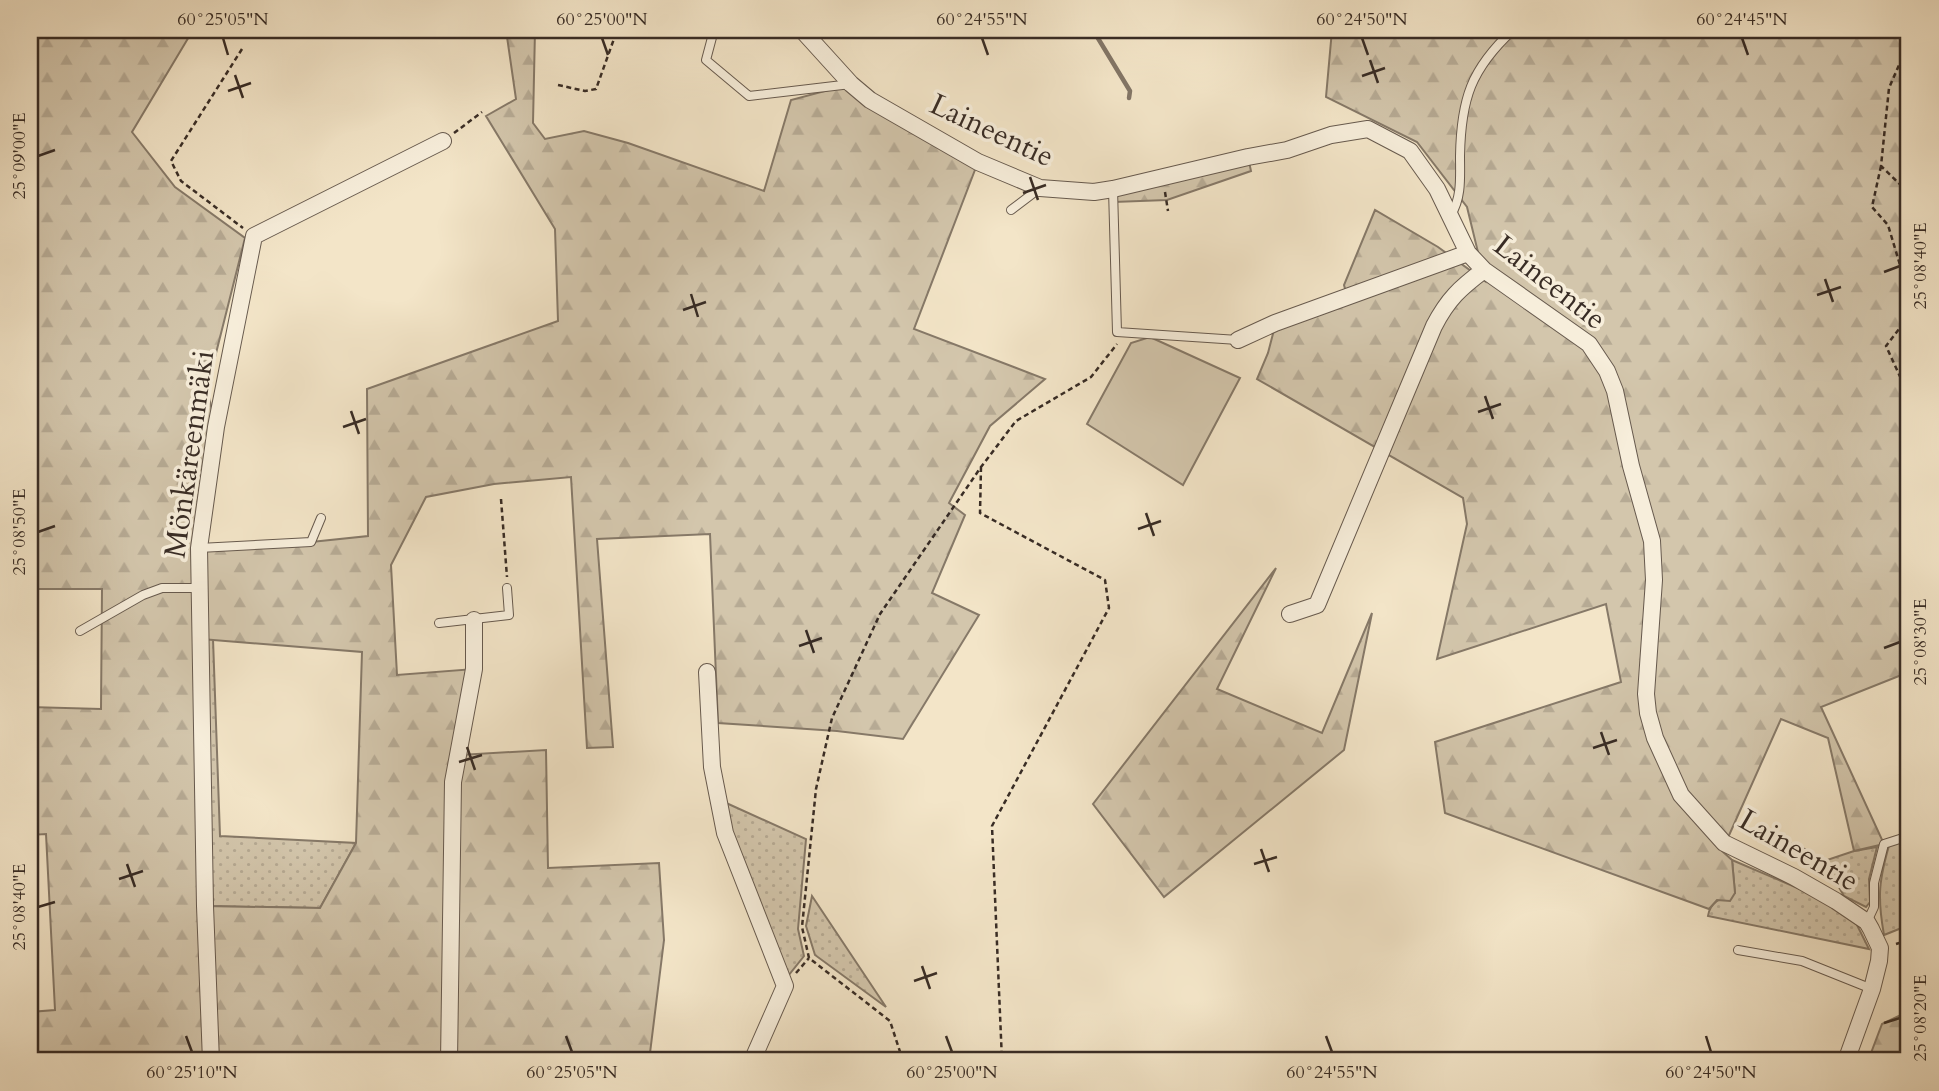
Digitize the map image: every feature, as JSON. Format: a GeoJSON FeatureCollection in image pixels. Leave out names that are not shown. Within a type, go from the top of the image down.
{"type":"FeatureCollection","features":[{"type":"Feature","properties":{"kind":"street","name":"Laineentie"},"geometry":{"type":"LineString","coordinates":[[802,30],[851,85],[870,100],[978,162],[1040,188],[1094,192],[1113,190],[1287,150],[1331,135],[1368,129],[1410,151],[1437,189],[1468,253],[1484,270],[1589,344],[1607,371],[1615,391],[1631,466],[1652,541],[1654,580],[1646,694],[1648,713],[1656,738],[1677,788],[1724,844],[1794,877],[1867,922],[1880,948],[1872,989],[1846,1061]]}},
{"type":"Feature","properties":{"kind":"street"},"geometry":{"type":"LineString","coordinates":[[254,236],[443,141]]}},
{"type":"Feature","properties":{"kind":"street","name":"Mönkäreenmäki"},"geometry":{"type":"LineString","coordinates":[[211,1061],[205,906],[199,548],[216,427],[254,236]]}},
{"type":"Feature","properties":{"kind":"street"},"geometry":{"type":"LineString","coordinates":[[1238,340],[1275,323],[1468,253]]}},
{"type":"Feature","properties":{"kind":"street"},"geometry":{"type":"LineString","coordinates":[[1290,614],[1317,605],[1434,326],[1444,306],[1456,291],[1484,270]]}},
{"type":"Feature","properties":{"kind":"street"},"geometry":{"type":"LineString","coordinates":[[449,1061],[453,782],[474,669],[474,620]]}},
{"type":"Feature","properties":{"kind":"street"},"geometry":{"type":"LineString","coordinates":[[707,672],[712,767],[725,833],[785,986],[752,1061]]}},
{"type":"Feature","properties":{"kind":"lane"},"geometry":{"type":"LineString","coordinates":[[714,30],[706,60],[749,96],[851,85]]}},
{"type":"Feature","properties":{"kind":"lane"},"geometry":{"type":"LineString","coordinates":[[1451,217],[1458,204],[1460,149],[1468,93],[1480,65],[1513,30]]}},
{"type":"Feature","properties":{"kind":"lane"},"geometry":{"type":"LineString","coordinates":[[1012,210],[1040,188]]}},
{"type":"Feature","properties":{"kind":"lane"},"geometry":{"type":"LineString","coordinates":[[1113,190],[1117,332],[1238,340]]}},
{"type":"Feature","properties":{"kind":"lane"},"geometry":{"type":"LineString","coordinates":[[199,548],[311,542],[321,517]]}},
{"type":"Feature","properties":{"kind":"lane"},"geometry":{"type":"LineString","coordinates":[[80,631],[143,595],[162,588],[200,588]]}},
{"type":"Feature","properties":{"kind":"lane"},"geometry":{"type":"LineString","coordinates":[[439,622],[509,615],[507,588]]}},
{"type":"Feature","properties":{"kind":"lane"},"geometry":{"type":"LineString","coordinates":[[1867,922],[1874,907],[1874,883],[1884,844],[1909,836]]}},
{"type":"Feature","properties":{"kind":"lane"},"geometry":{"type":"LineString","coordinates":[[1738,950],[1802,961],[1872,989]]}},
{"type":"Feature","properties":{"kind":"path"},"geometry":{"type":"LineString","coordinates":[[558,85],[585,91],[596,89],[615,36],[621,30]]}},
{"type":"Feature","properties":{"kind":"path"},"geometry":{"type":"LineString","coordinates":[[1909,42],[1889,88],[1881,166],[1872,207],[1888,225],[1909,295]]}},
{"type":"Feature","properties":{"kind":"path"},"geometry":{"type":"LineString","coordinates":[[242,49],[172,161],[181,181],[254,236]]}},
{"type":"Feature","properties":{"kind":"path"},"geometry":{"type":"LineString","coordinates":[[443,141],[482,112]]}},
{"type":"Feature","properties":{"kind":"path"},"geometry":{"type":"LineString","coordinates":[[1881,166],[1909,193]]}},
{"type":"Feature","properties":{"kind":"path"},"geometry":{"type":"LineString","coordinates":[[1161,178],[1168,211]]}},
{"type":"Feature","properties":{"kind":"path"},"geometry":{"type":"LineString","coordinates":[[1909,316],[1886,345],[1909,396]]}},
{"type":"Feature","properties":{"kind":"path"},"geometry":{"type":"LineString","coordinates":[[903,1061],[890,1021],[809,958],[802,927],[816,789],[832,718],[880,614],[981,467],[1016,421],[1091,377],[1116,347],[1117,332]]}},
{"type":"Feature","properties":{"kind":"path"},"geometry":{"type":"LineString","coordinates":[[981,467],[980,513],[1105,580],[1110,608],[992,826],[1002,1061]]}},
{"type":"Feature","properties":{"kind":"path"},"geometry":{"type":"LineString","coordinates":[[501,499],[507,588]]}},
{"type":"Feature","properties":{"kind":"path"},"geometry":{"type":"LineString","coordinates":[[1779,839],[1807,849],[1817,857],[1836,890],[1836,901]]}},
{"type":"Feature","properties":{"kind":"green space"},"geometry":{"type":"Polygon","coordinates":[[[30,30],[193,30],[132,132],[175,187],[245,238],[207,389],[216,427],[199,548],[368,536],[367,389],[558,321],[555,229],[486,116],[516,99],[506,30],[535,30],[533,123],[545,139],[584,131],[628,143],[764,191],[791,100],[851,84],[978,162],[914,329],[1045,379],[990,426],[949,503],[965,515],[932,593],[979,615],[903,739],[837,731],[718,723],[710,534],[597,539],[613,747],[587,748],[571,477],[494,484],[426,497],[391,565],[397,675],[474,669],[460,755],[546,750],[548,868],[659,863],[664,940],[649,1061],[30,1061],[30,1012],[55,1010],[46,834],[30,835],[30,707],[101,709],[102,589],[30,589],[30,30]],[[201,639],[205,906],[320,908],[356,843],[362,652],[201,639]]]}},
{"type":"Feature","properties":{"kind":"green space"},"geometry":{"type":"Polygon","coordinates":[[[1332,30],[1909,30],[1909,672],[1821,707],[1884,844],[1854,851],[1828,738],[1781,719],[1722,851],[1732,860],[1735,893],[1730,901],[1717,900],[1709,909],[1445,813],[1435,742],[1621,682],[1606,604],[1437,659],[1467,524],[1463,498],[1257,379],[1275,326],[1349,303],[1344,285],[1375,210],[1438,247],[1485,281],[1467,207],[1417,142],[1326,97],[1332,30]]]}},
{"type":"Feature","properties":{"kind":"green space"},"geometry":{"type":"Polygon","coordinates":[[[1248,157],[1251,171],[1167,200],[1114,202],[1113,190],[1248,157]]]}},
{"type":"Feature","properties":{"kind":"green space"},"geometry":{"type":"Polygon","coordinates":[[[1150,337],[1240,378],[1183,485],[1087,424],[1131,343],[1150,337]]]}},
{"type":"Feature","properties":{"kind":"green space"},"geometry":{"type":"Polygon","coordinates":[[[1276,568],[1217,689],[1322,733],[1372,613],[1344,750],[1164,897],[1093,804],[1276,568]]]}},
{"type":"Feature","properties":{"kind":"green space"},"geometry":{"type":"Polygon","coordinates":[[[200,639],[213,639],[220,836],[356,843],[320,908],[205,906],[200,639]]]}},
{"type":"Feature","properties":{"kind":"green space"},"geometry":{"type":"Polygon","coordinates":[[[724,802],[806,839],[798,929],[804,956],[788,976],[730,833],[724,802]]]}},
{"type":"Feature","properties":{"kind":"green space"},"geometry":{"type":"Polygon","coordinates":[[[1909,836],[1909,925],[1884,935],[1880,898],[1886,855],[1890,842],[1909,836]]]}},
{"type":"Feature","properties":{"kind":"green space"},"geometry":{"type":"Polygon","coordinates":[[[1877,847],[1869,879],[1870,902],[1866,907],[1844,896],[1824,861],[1877,847]]]}},
{"type":"Feature","properties":{"kind":"green space"},"geometry":{"type":"Polygon","coordinates":[[[1732,860],[1828,901],[1856,923],[1869,949],[1708,916],[1714,903],[1735,893],[1732,860]]]}},
{"type":"Feature","properties":{"kind":"green space"},"geometry":{"type":"Polygon","coordinates":[[[812,896],[886,1007],[815,955],[806,926],[812,896]]]}},
{"type":"Feature","properties":{"kind":"green space"},"geometry":{"type":"Polygon","coordinates":[[[1909,1011],[1909,1061],[1868,1061],[1882,1024],[1909,1011]]]}},
{"type":"Feature","properties":{"kind":"waterway"},"geometry":{"type":"LineString","coordinates":[[1093,30],[1130,91],[1129,98]]}}]}
